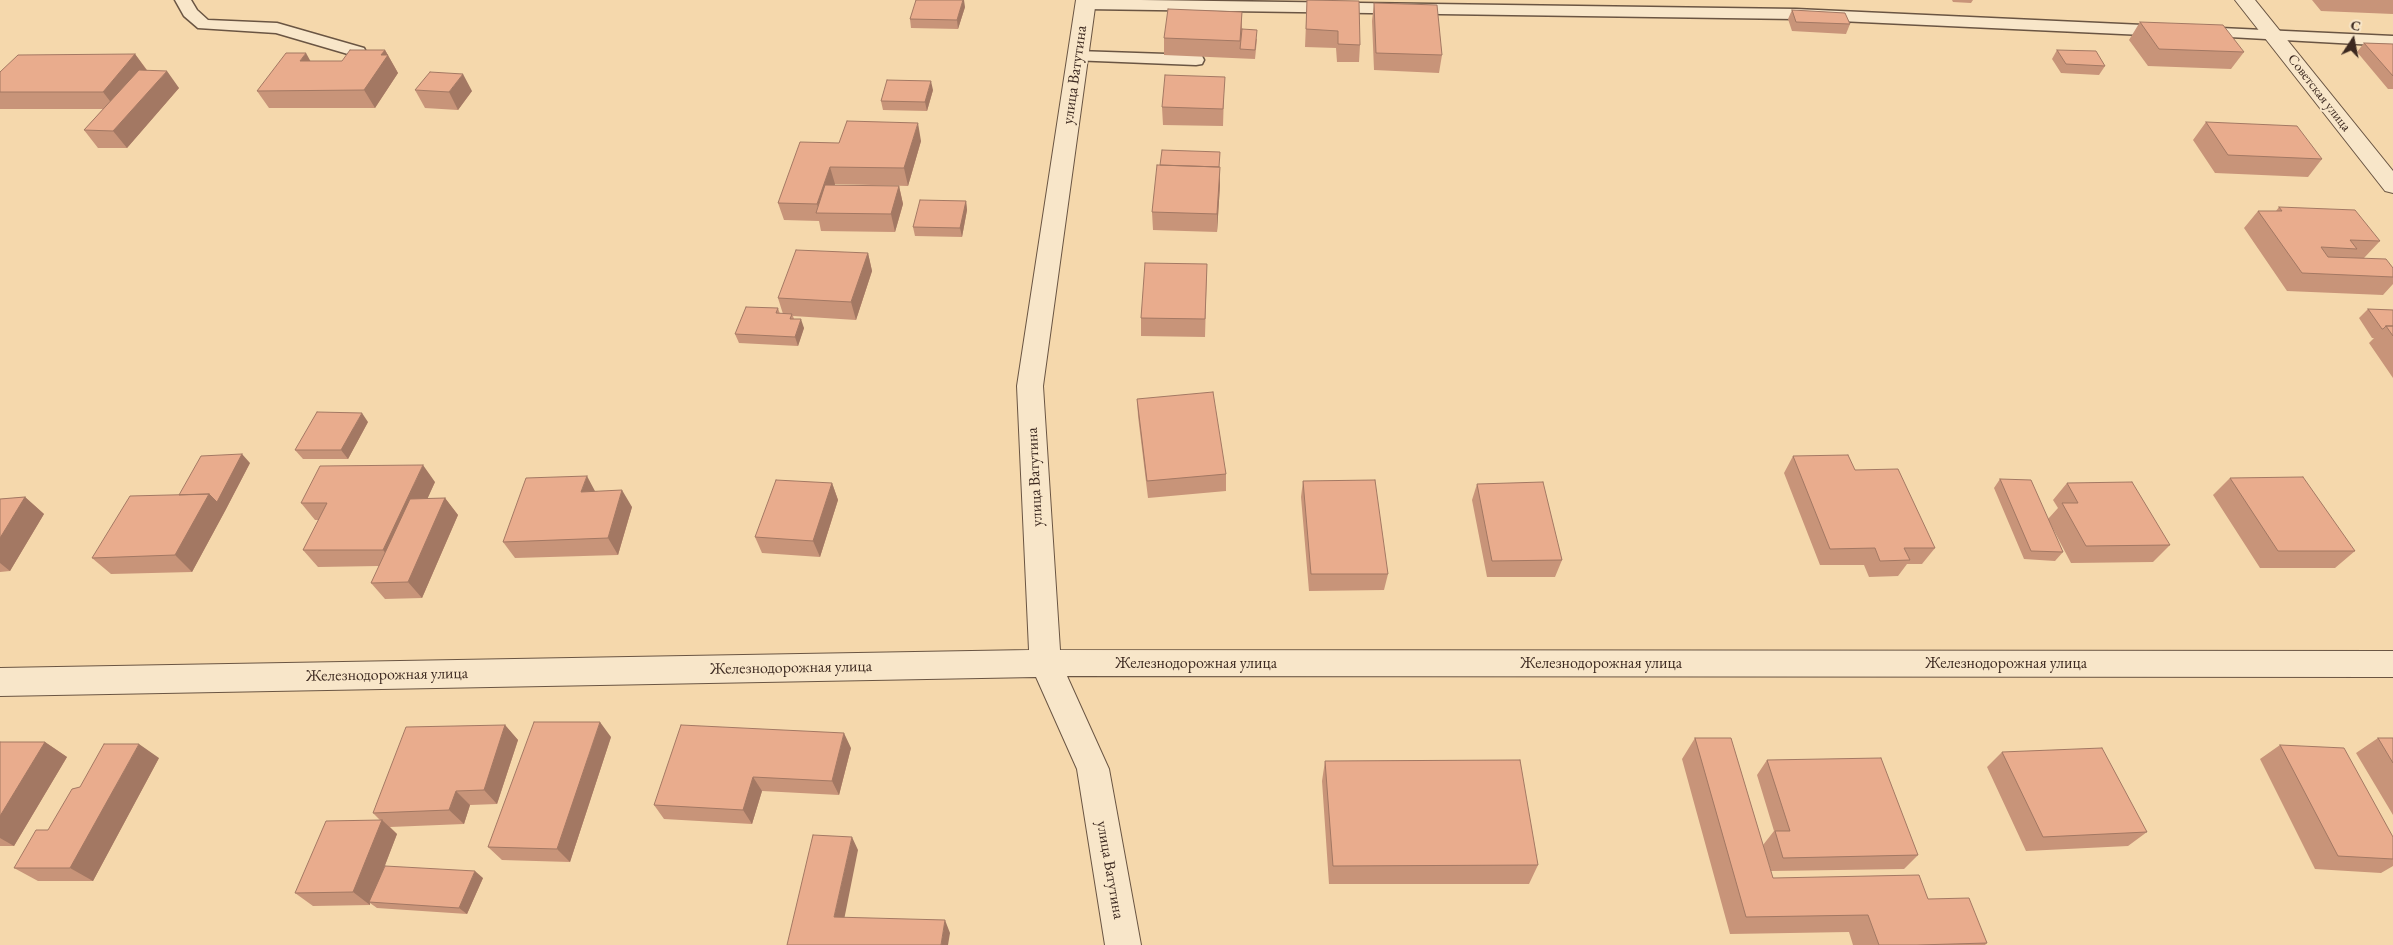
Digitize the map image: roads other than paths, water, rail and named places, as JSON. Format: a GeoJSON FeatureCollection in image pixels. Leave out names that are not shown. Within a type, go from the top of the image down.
{"type":"FeatureCollection","features":[{"type":"Feature","properties":{"kind":"street","name":"Советская улица"},"geometry":{"type":"LineString","coordinates":[[2246,0],[2393,186]]}},
{"type":"Feature","properties":{"kind":"street","name":"улица Ватутина"},"geometry":{"type":"LineString","coordinates":[[1086,2],[1030,386],[1045,664],[1093,769],[1123,945]]}},
{"type":"Feature","properties":{"kind":"street","name":"Железнодорожная улица"},"geometry":{"type":"LineString","coordinates":[[0,682],[1045,664],[2393,664]]}},
{"type":"Feature","properties":{"kind":"lane"},"geometry":{"type":"LineString","coordinates":[[183,0],[190,13],[204,25],[277,28],[358,52]]}},
{"type":"Feature","properties":{"kind":"lane"},"geometry":{"type":"LineString","coordinates":[[1086,2],[1796,14],[2393,41]]}},
{"type":"Feature","properties":{"kind":"lane"},"geometry":{"type":"LineString","coordinates":[[1078,56],[1196,60]]}}]}
